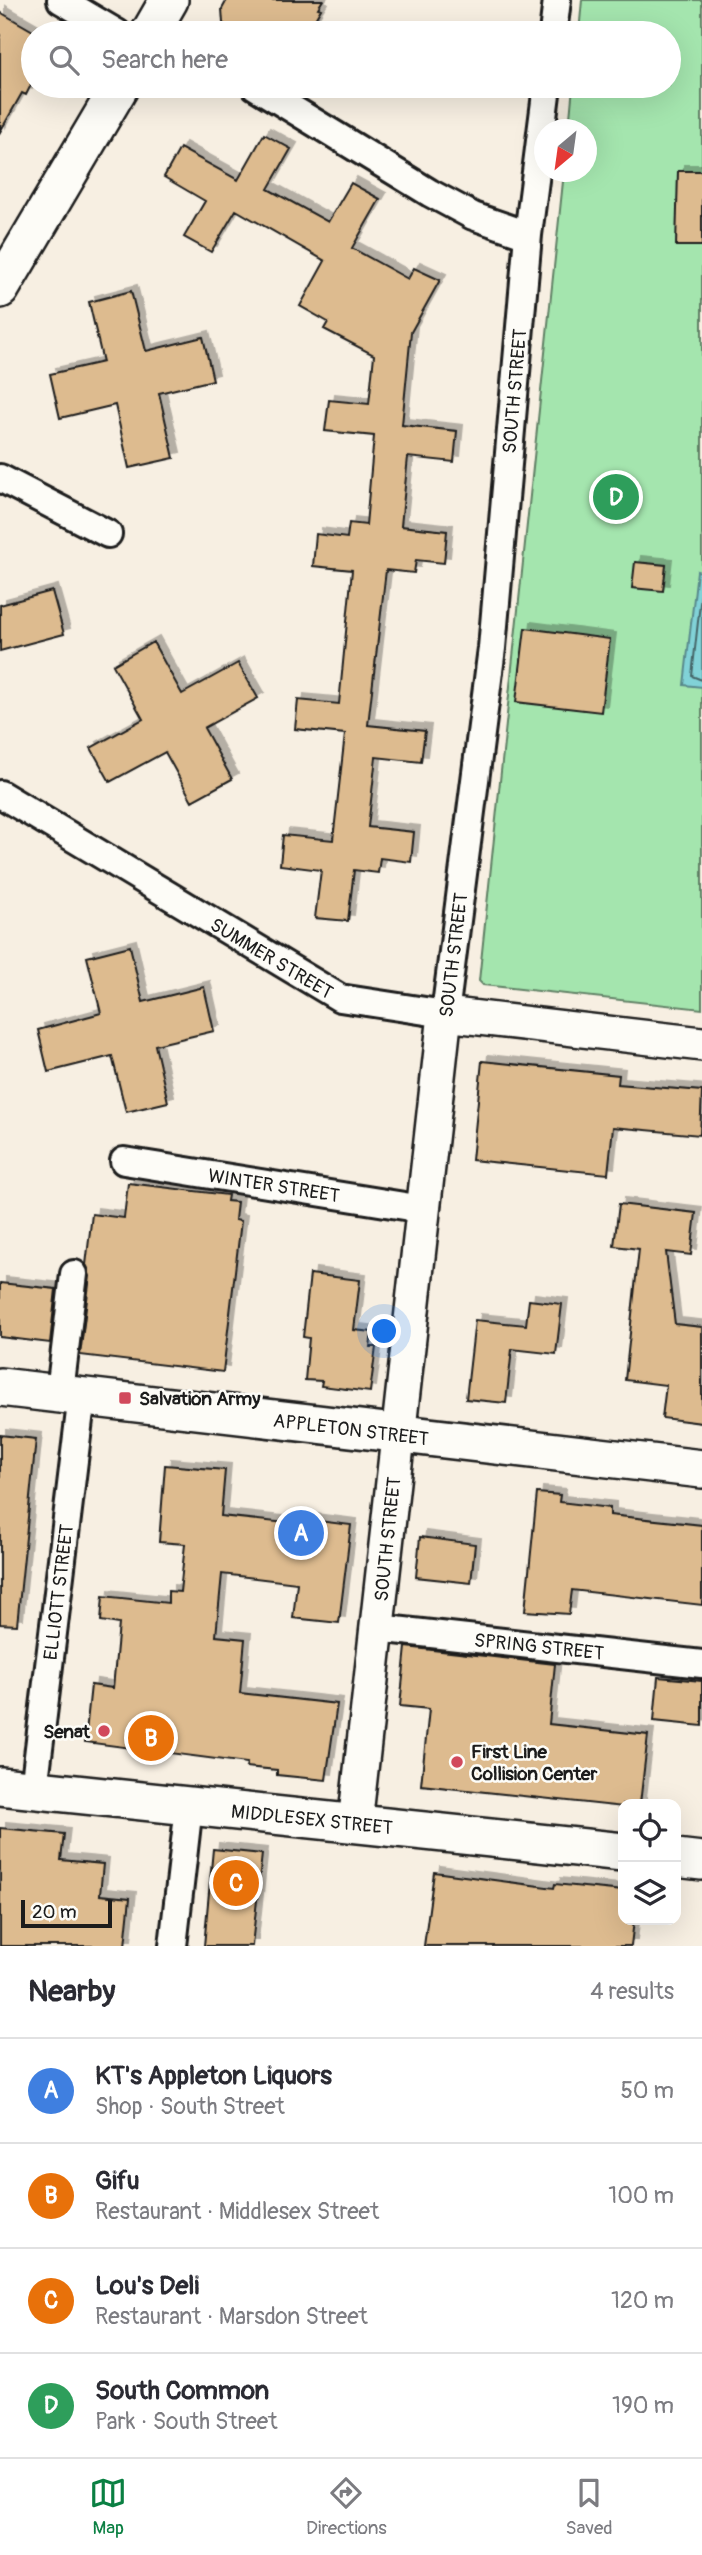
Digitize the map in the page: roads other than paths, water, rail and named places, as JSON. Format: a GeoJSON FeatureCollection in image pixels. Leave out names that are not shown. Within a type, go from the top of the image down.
{"type":"FeatureCollection","features":[{"type":"Feature","properties":{"kind":"main road"},"geometry":{"type":"LineString","coordinates":[[0,289],[113,98]]}},
{"type":"Feature","properties":{"kind":"main road","name":"APPLETON STREET"},"geometry":{"type":"LineString","coordinates":[[0,1387],[702,1469]]}},
{"type":"Feature","properties":{"kind":"main road","name":"MIDDLESEX STREET"},"geometry":{"type":"LineString","coordinates":[[17,1788],[618,1851]]}},
{"type":"Feature","properties":{"kind":"main road"},"geometry":{"type":"LineString","coordinates":[[681,1859],[702,1861]]}},
{"type":"Feature","properties":{"kind":"street"},"geometry":{"type":"LineString","coordinates":[[61,0],[97,21]]}},
{"type":"Feature","properties":{"kind":"street"},"geometry":{"type":"LineString","coordinates":[[554,21],[557,0]]}},
{"type":"Feature","properties":{"kind":"street"},"geometry":{"type":"LineString","coordinates":[[275,98],[429,193],[473,216],[528,235]]}},
{"type":"Feature","properties":{"kind":"street","name":"SOUTH STREET"},"geometry":{"type":"LineString","coordinates":[[355,1824],[445,1014],[492,648],[528,235],[545,98]]}},
{"type":"Feature","properties":{"kind":"street"},"geometry":{"type":"LineString","coordinates":[[0,478],[108,534]]}},
{"type":"Feature","properties":{"kind":"street","name":"SUMMER STREET"},"geometry":{"type":"LineString","coordinates":[[0,794],[340,998],[445,1014],[702,1044]]}},
{"type":"Feature","properties":{"kind":"street","name":"WINTER STREET"},"geometry":{"type":"LineString","coordinates":[[124,1161],[424,1209]]}},
{"type":"Feature","properties":{"kind":"street","name":"ELLIOTT STREET"},"geometry":{"type":"LineString","coordinates":[[17,1788],[71,1394],[74,1274]]}},
{"type":"Feature","properties":{"kind":"street","name":"SPRING STREET"},"geometry":{"type":"LineString","coordinates":[[377,1628],[702,1664]]}},
{"type":"Feature","properties":{"kind":"street"},"geometry":{"type":"LineString","coordinates":[[173,1946],[189,1806]]}},
{"type":"Feature","properties":{"kind":"water"},"geometry":{"type":"Polygon","coordinates":[[[697,571],[702,572],[702,687],[684,685],[697,571]]]}},
{"type":"Feature","properties":{"kind":"place","name":"South Common"},"geometry":{"type":"Point","coordinates":[616,497]}},
{"type":"Feature","properties":{"kind":"place","name":"Salvation Army"},"geometry":{"type":"Point","coordinates":[125,1398]}},
{"type":"Feature","properties":{"kind":"place","name":"KT's Appleton Liquors"},"geometry":{"type":"Point","coordinates":[301,1533]}},
{"type":"Feature","properties":{"kind":"place","name":"Senat"},"geometry":{"type":"Point","coordinates":[104,1731]}},
{"type":"Feature","properties":{"kind":"place","name":"Gifu"},"geometry":{"type":"Point","coordinates":[151,1738]}},
{"type":"Feature","properties":{"kind":"place","name":"First Line Collision Center"},"geometry":{"type":"Point","coordinates":[457,1762]}},
{"type":"Feature","properties":{"kind":"place","name":"Lou's Deli"},"geometry":{"type":"Point","coordinates":[236,1883]}}]}
